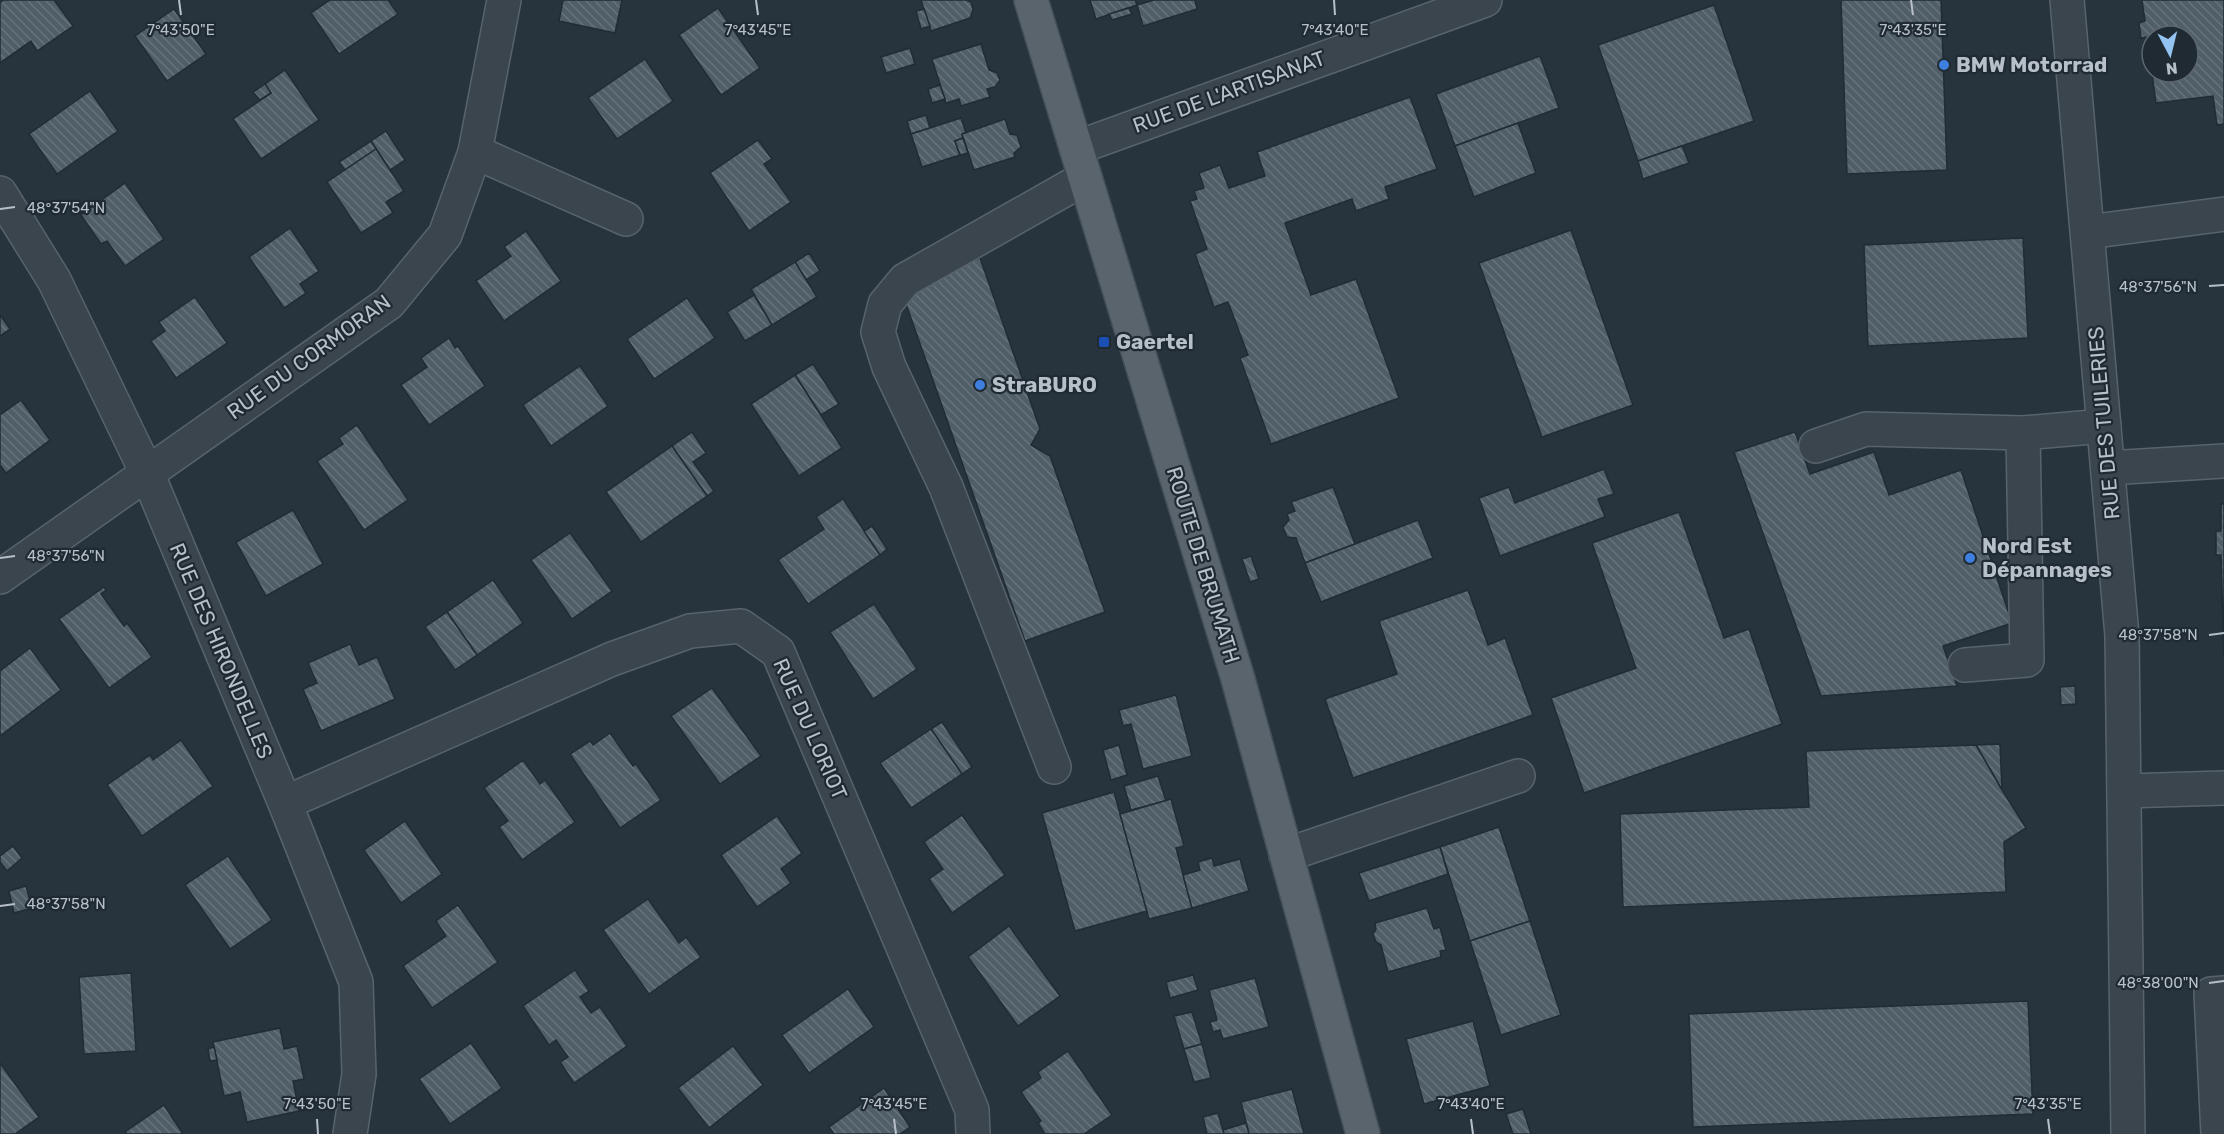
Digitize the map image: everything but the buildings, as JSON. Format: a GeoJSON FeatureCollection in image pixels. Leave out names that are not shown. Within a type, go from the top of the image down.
{"type":"FeatureCollection","features":[{"type":"Feature","properties":{"kind":"main road","name":"ROUTE DE BRUMATH"},"geometry":{"type":"LineString","coordinates":[[1031,0],[1238,679],[1363,1134]]}},
{"type":"Feature","properties":{"kind":"street","name":"RUE DU CORMORAN"},"geometry":{"type":"LineString","coordinates":[[0,577],[389,303],[445,235],[475,152],[504,0]]}},
{"type":"Feature","properties":{"kind":"street","name":"RUE DE L'ARTISANAT"},"geometry":{"type":"LineString","coordinates":[[1054,767],[946,487],[889,367],[878,332],[885,304],[905,280],[1080,163],[1485,0]]}},
{"type":"Feature","properties":{"kind":"street","name":"RUE DES TUILERIES"},"geometry":{"type":"LineString","coordinates":[[2067,0],[2122,636],[2128,1134]]}},
{"type":"Feature","properties":{"kind":"street"},"geometry":{"type":"LineString","coordinates":[[475,152],[626,219]]}},
{"type":"Feature","properties":{"kind":"street","name":"RUE DES HIRONDELLES"},"geometry":{"type":"LineString","coordinates":[[0,193],[54,280],[147,473],[285,803],[356,981],[360,1074],[350,1134]]}},
{"type":"Feature","properties":{"kind":"street"},"geometry":{"type":"LineString","coordinates":[[2088,232],[2224,214]]}},
{"type":"Feature","properties":{"kind":"street"},"geometry":{"type":"LineString","coordinates":[[1816,446],[1866,429],[2023,433],[2104,426]]}},
{"type":"Feature","properties":{"kind":"street"},"geometry":{"type":"LineString","coordinates":[[1965,665],[2027,660],[2023,433]]}},
{"type":"Feature","properties":{"kind":"street"},"geometry":{"type":"LineString","coordinates":[[2108,468],[2224,461]]}},
{"type":"Feature","properties":{"kind":"street","name":"RUE DU LORIOT"},"geometry":{"type":"LineString","coordinates":[[285,803],[612,659],[690,631],[741,626],[778,652],[972,1110],[973,1134]]}},
{"type":"Feature","properties":{"kind":"street"},"geometry":{"type":"LineString","coordinates":[[1286,855],[1518,776]]}},
{"type":"Feature","properties":{"kind":"street"},"geometry":{"type":"LineString","coordinates":[[2124,791],[2224,788]]}},
{"type":"Feature","properties":{"kind":"street"},"geometry":{"type":"LineString","coordinates":[[2218,1134],[2211,994],[2224,993]]}},
{"type":"Feature","properties":{"kind":"place","name":"BMW Motorrad"},"geometry":{"type":"Point","coordinates":[1944,65]}},
{"type":"Feature","properties":{"kind":"place","name":"Gaertel"},"geometry":{"type":"Point","coordinates":[1104,342]}},
{"type":"Feature","properties":{"kind":"place","name":"StraBURO"},"geometry":{"type":"Point","coordinates":[980,385]}},
{"type":"Feature","properties":{"kind":"place","name":"Nord Est Dépannages"},"geometry":{"type":"Point","coordinates":[1970,558]}}]}
